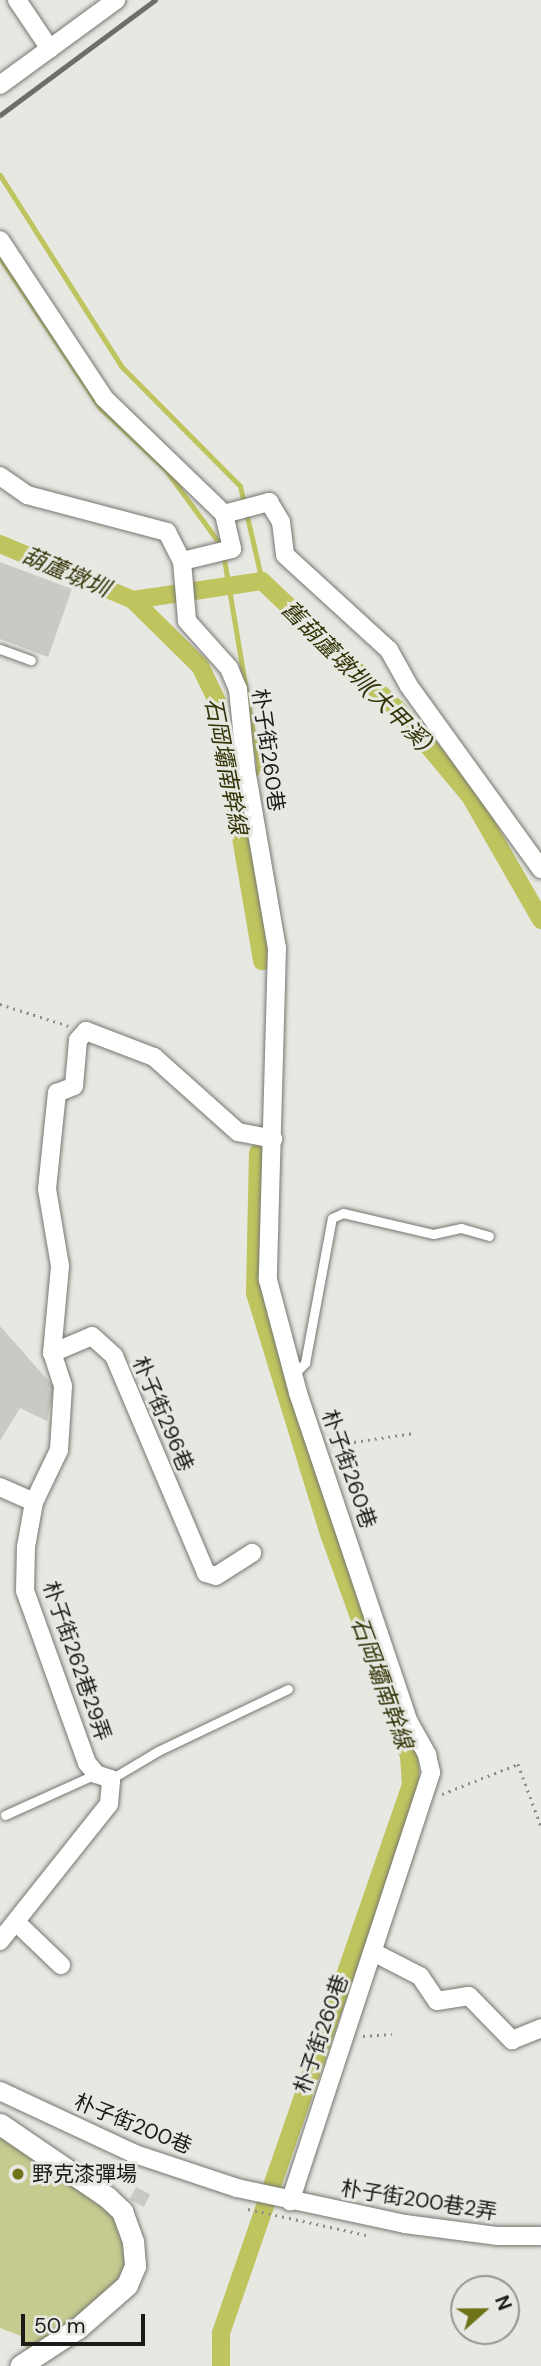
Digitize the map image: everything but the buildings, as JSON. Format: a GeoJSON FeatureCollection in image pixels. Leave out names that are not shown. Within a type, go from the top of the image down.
{"type":"FeatureCollection","features":[{"type":"Feature","properties":{"kind":"street"},"geometry":{"type":"LineString","coordinates":[[17,0],[50,49]]}},
{"type":"Feature","properties":{"kind":"street"},"geometry":{"type":"LineString","coordinates":[[0,85],[116,0]]}},
{"type":"Feature","properties":{"kind":"street"},"geometry":{"type":"LineString","coordinates":[[0,240],[104,398],[224,514],[232,549],[182,561]]}},
{"type":"Feature","properties":{"kind":"street","name":"朴子街260巷"},"geometry":{"type":"LineString","coordinates":[[0,476],[27,495],[167,532],[182,561],[187,621],[229,668],[238,689],[246,769],[276,948],[268,1280],[294,1374],[409,1722],[428,1755],[431,1773],[290,2201]]}},
{"type":"Feature","properties":{"kind":"street"},"geometry":{"type":"LineString","coordinates":[[224,514],[261,501],[269,502],[278,512],[285,555],[389,650],[409,686],[541,869]]}},
{"type":"Feature","properties":{"kind":"street"},"geometry":{"type":"LineString","coordinates":[[0,1487],[34,1503],[59,1450],[63,1386],[52,1353],[60,1266],[47,1189],[57,1093],[74,1086],[78,1040],[86,1031],[154,1058],[238,1132],[273,1139]]}},
{"type":"Feature","properties":{"kind":"street","name":"朴子街296巷"},"geometry":{"type":"LineString","coordinates":[[52,1353],[92,1336],[114,1356],[206,1573],[216,1576],[252,1553]]}},
{"type":"Feature","properties":{"kind":"street","name":"朴子街262巷29弄"},"geometry":{"type":"LineString","coordinates":[[34,1503],[26,1547],[25,1591],[87,1763],[104,1776]]}},
{"type":"Feature","properties":{"kind":"street"},"geometry":{"type":"LineString","coordinates":[[0,1941],[109,1804],[104,1776]]}},
{"type":"Feature","properties":{"kind":"street"},"geometry":{"type":"LineString","coordinates":[[17,1923],[61,1965]]}},
{"type":"Feature","properties":{"kind":"street"},"geometry":{"type":"LineString","coordinates":[[373,1952],[420,1976],[437,2001],[469,1996],[512,2040],[541,2028]]}},
{"type":"Feature","properties":{"kind":"street","name":"朴子街200巷"},"geometry":{"type":"LineString","coordinates":[[0,2091],[135,2154],[249,2200],[290,2201]]}},
{"type":"Feature","properties":{"kind":"street"},"geometry":{"type":"LineString","coordinates":[[0,2124],[107,2197],[122,2211],[134,2242],[135,2266],[127,2285],[78,2328],[20,2366]]}},
{"type":"Feature","properties":{"kind":"street","name":"朴子街200巷2弄"},"geometry":{"type":"LineString","coordinates":[[290,2201],[405,2224],[498,2236],[541,2236]]}},
{"type":"Feature","properties":{"kind":"lane"},"geometry":{"type":"LineString","coordinates":[[0,649],[31,660]]}},
{"type":"Feature","properties":{"kind":"lane"},"geometry":{"type":"LineString","coordinates":[[294,1374],[305,1363],[332,1218],[343,1213],[433,1234],[461,1228],[489,1236]]}},
{"type":"Feature","properties":{"kind":"lane"},"geometry":{"type":"LineString","coordinates":[[5,1815],[104,1776],[288,1689]]}},
{"type":"Feature","properties":{"kind":"path"},"geometry":{"type":"LineString","coordinates":[[0,1004],[86,1031]]}},
{"type":"Feature","properties":{"kind":"path"},"geometry":{"type":"LineString","coordinates":[[319,1447],[378,1442],[414,1433]]}},
{"type":"Feature","properties":{"kind":"path"},"geometry":{"type":"LineString","coordinates":[[422,1802],[518,1764],[541,1826]]}},
{"type":"Feature","properties":{"kind":"path"},"geometry":{"type":"LineString","coordinates":[[345,2033],[392,2034]]}},
{"type":"Feature","properties":{"kind":"path"},"geometry":{"type":"LineString","coordinates":[[249,2200],[287,2220]]}},
{"type":"Feature","properties":{"kind":"green space"},"geometry":{"type":"Polygon","coordinates":[[[0,2134],[90,2188],[121,2224],[128,2266],[122,2282],[28,2353],[21,2336],[0,2328],[0,2134]]]}},
{"type":"Feature","properties":{"kind":"waterway"},"geometry":{"type":"LineString","coordinates":[[0,175],[121,366],[240,486],[262,581]]}},
{"type":"Feature","properties":{"kind":"waterway"},"geometry":{"type":"LineString","coordinates":[[0,258],[100,408],[165,469],[222,547],[259,767],[254,776]]}},
{"type":"Feature","properties":{"kind":"waterway","name":"石岡壩南幹線"},"geometry":{"type":"LineString","coordinates":[[0,544],[133,600],[200,666],[218,703],[262,961]]}},
{"type":"Feature","properties":{"kind":"waterway","name":"舊葫蘆墩圳(大甲溪)"},"geometry":{"type":"LineString","coordinates":[[133,600],[262,581],[398,710],[470,796],[541,920]]}},
{"type":"Feature","properties":{"kind":"waterway","name":"石岡壩南幹線"},"geometry":{"type":"LineString","coordinates":[[221,2366],[221,2333],[411,1785],[409,1756],[329,1534],[255,1293],[258,1153]]}},
{"type":"Feature","properties":{"kind":"railway"},"geometry":{"type":"LineString","coordinates":[[0,115],[155,0]]}},
{"type":"Feature","properties":{"kind":"place","name":"野克漆彈場"},"geometry":{"type":"Point","coordinates":[18,2174]}},
{"type":"Feature","properties":{"kind":"water label","name":"葫蘆墩圳"},"geometry":{"type":"Point","coordinates":[66,572]}}]}
